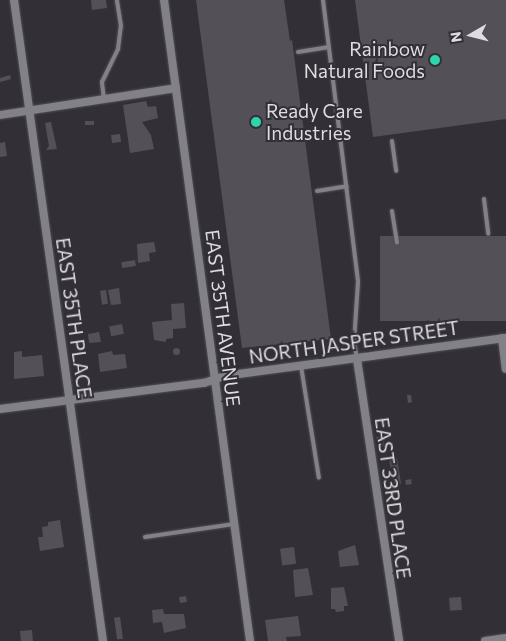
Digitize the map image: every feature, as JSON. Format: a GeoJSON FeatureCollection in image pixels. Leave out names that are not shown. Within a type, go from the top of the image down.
{"type":"FeatureCollection","features":[{"type":"Feature","properties":{"kind":"street","name":"EAST 35TH PLACE"},"geometry":{"type":"LineString","coordinates":[[14,0],[68,401],[103,641]]}},
{"type":"Feature","properties":{"kind":"street","name":"EAST 35TH AVENUE"},"geometry":{"type":"LineString","coordinates":[[164,0],[250,641]]}},
{"type":"Feature","properties":{"kind":"street"},"geometry":{"type":"LineString","coordinates":[[0,115],[176,88]]}},
{"type":"Feature","properties":{"kind":"street"},"geometry":{"type":"LineString","coordinates":[[504,338],[506,369]]}},
{"type":"Feature","properties":{"kind":"street","name":"NORTH JASPER STREET"},"geometry":{"type":"LineString","coordinates":[[0,409],[68,401],[504,338]]}},
{"type":"Feature","properties":{"kind":"street","name":"EAST 33RD PLACE"},"geometry":{"type":"LineString","coordinates":[[357,359],[398,641]]}},
{"type":"Feature","properties":{"kind":"street"},"geometry":{"type":"LineString","coordinates":[[485,641],[506,638]]}},
{"type":"Feature","properties":{"kind":"lane"},"geometry":{"type":"LineString","coordinates":[[104,99],[102,82],[118,49],[121,26],[117,0]]}},
{"type":"Feature","properties":{"kind":"lane"},"geometry":{"type":"LineString","coordinates":[[322,0],[358,282],[354,342],[357,359]]}},
{"type":"Feature","properties":{"kind":"lane"},"geometry":{"type":"LineString","coordinates":[[298,52],[328,47]]}},
{"type":"Feature","properties":{"kind":"lane"},"geometry":{"type":"LineString","coordinates":[[392,141],[396,171]]}},
{"type":"Feature","properties":{"kind":"lane"},"geometry":{"type":"LineString","coordinates":[[317,191],[347,186]]}},
{"type":"Feature","properties":{"kind":"lane"},"geometry":{"type":"LineString","coordinates":[[484,199],[488,234]]}},
{"type":"Feature","properties":{"kind":"lane"},"geometry":{"type":"LineString","coordinates":[[392,211],[397,243]]}},
{"type":"Feature","properties":{"kind":"lane"},"geometry":{"type":"LineString","coordinates":[[301,366],[319,478]]}},
{"type":"Feature","properties":{"kind":"lane"},"geometry":{"type":"LineString","coordinates":[[145,537],[234,524]]}},
{"type":"Feature","properties":{"kind":"building"},"geometry":{"type":"Polygon","coordinates":[[[91,0],[106,0],[107,8],[92,10],[91,0]]]}},
{"type":"Feature","properties":{"kind":"building","name":"Ready Care Industries"},"geometry":{"type":"Polygon","coordinates":[[[196,0],[284,0],[290,41],[292,40],[331,339],[242,348],[196,0]]]}},
{"type":"Feature","properties":{"kind":"building","name":"Rainbow Natural Foods"},"geometry":{"type":"Polygon","coordinates":[[[355,0],[506,0],[506,119],[373,137],[355,0]]]}},
{"type":"Feature","properties":{"kind":"building"},"geometry":{"type":"Polygon","coordinates":[[[10,75],[11,79],[0,82],[0,78],[10,75]]]}},
{"type":"Feature","properties":{"kind":"building"},"geometry":{"type":"Polygon","coordinates":[[[146,101],[148,107],[156,106],[158,118],[142,122],[151,135],[154,149],[130,153],[123,105],[146,101]]]}},
{"type":"Feature","properties":{"kind":"building"},"geometry":{"type":"Polygon","coordinates":[[[85,121],[94,121],[94,125],[85,125],[85,121]]]}},
{"type":"Feature","properties":{"kind":"building"},"geometry":{"type":"Polygon","coordinates":[[[51,122],[57,149],[46,150],[49,146],[45,123],[51,122]]]}},
{"type":"Feature","properties":{"kind":"building"},"geometry":{"type":"Polygon","coordinates":[[[120,134],[121,142],[112,143],[111,135],[120,134]]]}},
{"type":"Feature","properties":{"kind":"building"},"geometry":{"type":"Polygon","coordinates":[[[5,142],[7,156],[0,157],[0,143],[5,142]]]}},
{"type":"Feature","properties":{"kind":"building"},"geometry":{"type":"Polygon","coordinates":[[[380,236],[506,236],[506,321],[380,321],[380,236]]]}},
{"type":"Feature","properties":{"kind":"building"},"geometry":{"type":"Polygon","coordinates":[[[154,242],[156,252],[149,253],[150,261],[138,263],[137,244],[154,242]]]}},
{"type":"Feature","properties":{"kind":"building"},"geometry":{"type":"Polygon","coordinates":[[[135,260],[136,266],[122,268],[121,262],[135,260]]]}},
{"type":"Feature","properties":{"kind":"building"},"geometry":{"type":"Polygon","coordinates":[[[119,288],[121,304],[111,305],[108,290],[119,288]]]}},
{"type":"Feature","properties":{"kind":"building"},"geometry":{"type":"Polygon","coordinates":[[[106,290],[108,304],[102,305],[100,291],[106,290]]]}},
{"type":"Feature","properties":{"kind":"building"},"geometry":{"type":"Polygon","coordinates":[[[184,303],[186,328],[173,329],[173,338],[166,339],[166,342],[154,340],[152,322],[172,320],[171,304],[184,303]]]}},
{"type":"Feature","properties":{"kind":"building"},"geometry":{"type":"Polygon","coordinates":[[[122,324],[124,334],[111,336],[109,326],[122,324]]]}},
{"type":"Feature","properties":{"kind":"building"},"geometry":{"type":"Polygon","coordinates":[[[99,332],[101,342],[89,343],[88,334],[99,332]]]}},
{"type":"Feature","properties":{"kind":"building"},"geometry":{"type":"Polygon","coordinates":[[[176,347],[180,351],[176,355],[172,351],[176,347]]]}},
{"type":"Feature","properties":{"kind":"building"},"geometry":{"type":"Polygon","coordinates":[[[22,351],[22,357],[42,355],[44,376],[14,379],[14,352],[22,351]]]}},
{"type":"Feature","properties":{"kind":"building"},"geometry":{"type":"Polygon","coordinates":[[[112,351],[113,355],[125,354],[127,368],[100,372],[98,354],[112,351]]]}},
{"type":"Feature","properties":{"kind":"building"},"geometry":{"type":"Polygon","coordinates":[[[407,395],[411,395],[412,402],[408,403],[407,395]]]}},
{"type":"Feature","properties":{"kind":"building"},"geometry":{"type":"Polygon","coordinates":[[[383,436],[385,446],[378,447],[376,437],[383,436]]]}},
{"type":"Feature","properties":{"kind":"building"},"geometry":{"type":"Polygon","coordinates":[[[397,458],[401,484],[393,485],[389,459],[397,458]]]}},
{"type":"Feature","properties":{"kind":"building"},"geometry":{"type":"Polygon","coordinates":[[[411,479],[412,484],[406,485],[405,480],[411,479]]]}},
{"type":"Feature","properties":{"kind":"building"},"geometry":{"type":"Polygon","coordinates":[[[60,520],[64,547],[40,551],[38,537],[43,537],[42,527],[48,526],[48,522],[60,520]]]}},
{"type":"Feature","properties":{"kind":"building"},"geometry":{"type":"Polygon","coordinates":[[[355,545],[359,565],[340,567],[338,551],[355,545]]]}},
{"type":"Feature","properties":{"kind":"building"},"geometry":{"type":"Polygon","coordinates":[[[294,547],[296,564],[282,566],[280,549],[294,547]]]}},
{"type":"Feature","properties":{"kind":"building"},"geometry":{"type":"Polygon","coordinates":[[[308,568],[313,595],[295,597],[293,570],[308,568]]]}},
{"type":"Feature","properties":{"kind":"building"},"geometry":{"type":"Polygon","coordinates":[[[344,587],[348,606],[344,606],[344,611],[336,612],[335,609],[331,609],[331,588],[344,587]]]}},
{"type":"Feature","properties":{"kind":"building"},"geometry":{"type":"Polygon","coordinates":[[[186,596],[187,602],[180,603],[179,597],[186,596]]]}},
{"type":"Feature","properties":{"kind":"building"},"geometry":{"type":"Polygon","coordinates":[[[461,597],[462,610],[450,611],[449,598],[461,597]]]}},
{"type":"Feature","properties":{"kind":"building"},"geometry":{"type":"Polygon","coordinates":[[[163,609],[164,614],[184,614],[186,628],[164,633],[162,622],[153,623],[152,610],[163,609]]]}},
{"type":"Feature","properties":{"kind":"building"},"geometry":{"type":"Polygon","coordinates":[[[298,616],[301,636],[286,637],[287,641],[268,641],[265,620],[298,616]]]}},
{"type":"Feature","properties":{"kind":"building"},"geometry":{"type":"Polygon","coordinates":[[[120,617],[123,639],[117,640],[114,618],[120,617]]]}},
{"type":"Feature","properties":{"kind":"building"},"geometry":{"type":"Polygon","coordinates":[[[32,630],[33,641],[21,641],[20,631],[32,630]]]}},
{"type":"Feature","properties":{"kind":"place","name":"Rainbow Natural Foods"},"geometry":{"type":"Point","coordinates":[435,60]}},
{"type":"Feature","properties":{"kind":"place","name":"Ready Care Industries"},"geometry":{"type":"Point","coordinates":[256,122]}}]}
